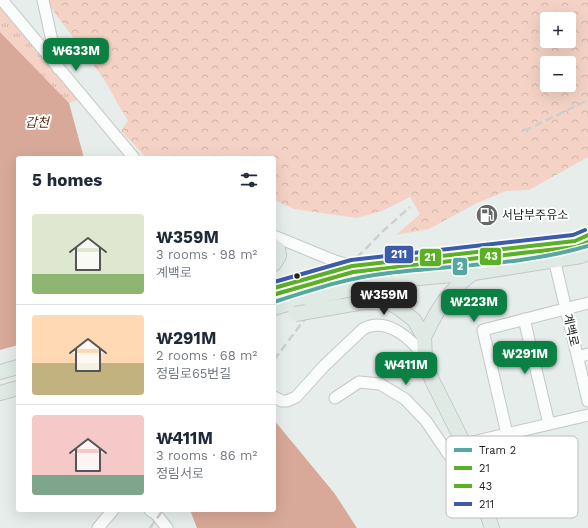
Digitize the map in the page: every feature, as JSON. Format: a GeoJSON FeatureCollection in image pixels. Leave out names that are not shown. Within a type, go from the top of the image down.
{"type":"FeatureCollection","features":[{"type":"Feature","properties":{"kind":"main road"},"geometry":{"type":"LineString","coordinates":[[276,287],[352,266],[575,241],[588,235]]}},
{"type":"Feature","properties":{"kind":"main road"},"geometry":{"type":"LineString","coordinates":[[276,248],[278,249],[279,256],[276,261]]}},
{"type":"Feature","properties":{"kind":"main road"},"geometry":{"type":"LineString","coordinates":[[276,308],[307,298],[408,279],[474,273],[554,259],[581,256],[588,253]]}},
{"type":"Feature","properties":{"kind":"main road"},"geometry":{"type":"LineString","coordinates":[[424,337],[443,301],[458,284],[474,273]]}},
{"type":"Feature","properties":{"kind":"main road"},"geometry":{"type":"LineString","coordinates":[[276,308],[295,314],[364,302],[390,304],[400,309],[414,320],[424,337],[425,359],[432,380],[460,436]]}},
{"type":"Feature","properties":{"kind":"main road"},"geometry":{"type":"LineString","coordinates":[[0,372],[16,367]]}},
{"type":"Feature","properties":{"kind":"main road"},"geometry":{"type":"LineString","coordinates":[[489,518],[492,528]]}},
{"type":"Feature","properties":{"kind":"street"},"geometry":{"type":"LineString","coordinates":[[2,0],[58,69],[132,156]]}},
{"type":"Feature","properties":{"kind":"street"},"geometry":{"type":"LineString","coordinates":[[43,0],[58,69]]}},
{"type":"Feature","properties":{"kind":"street"},"geometry":{"type":"LineString","coordinates":[[120,142],[121,156]]}},
{"type":"Feature","properties":{"kind":"street"},"geometry":{"type":"LineString","coordinates":[[276,237],[335,261],[352,266]]}},
{"type":"Feature","properties":{"kind":"street","name":"계백로"},"geometry":{"type":"LineString","coordinates":[[554,259],[566,309],[583,356],[588,401]]}},
{"type":"Feature","properties":{"kind":"street"},"geometry":{"type":"LineString","coordinates":[[507,434],[483,330],[588,303]]}},
{"type":"Feature","properties":{"kind":"street"},"geometry":{"type":"LineString","coordinates":[[524,320],[549,424]]}},
{"type":"Feature","properties":{"kind":"street"},"geometry":{"type":"LineString","coordinates":[[276,398],[287,401],[296,397],[324,366],[371,324],[380,324],[395,330],[420,351],[425,359]]}},
{"type":"Feature","properties":{"kind":"street"},"geometry":{"type":"LineString","coordinates":[[335,398],[359,382],[380,384],[405,399],[426,421],[446,450]]}},
{"type":"Feature","properties":{"kind":"street"},"geometry":{"type":"LineString","coordinates":[[498,436],[588,415]]}},
{"type":"Feature","properties":{"kind":"street"},"geometry":{"type":"LineString","coordinates":[[98,528],[111,512]]}},
{"type":"Feature","properties":{"kind":"street"},"geometry":{"type":"LineString","coordinates":[[153,512],[167,528]]}},
{"type":"Feature","properties":{"kind":"green space"},"geometry":{"type":"Polygon","coordinates":[[[48,0],[588,0],[588,157],[529,190],[506,191],[477,203],[429,229],[396,235],[420,214],[410,197],[382,211],[357,218],[294,209],[276,201],[276,156],[145,156],[121,131],[128,121],[103,78],[49,5],[48,0]]]}},
{"type":"Feature","properties":{"kind":"green space"},"geometry":{"type":"Polygon","coordinates":[[[0,5],[78,100],[69,103],[0,32],[0,5]]]}},
{"type":"Feature","properties":{"kind":"water","name":"갑천"},"geometry":{"type":"Polygon","coordinates":[[[0,32],[69,103],[83,156],[16,156],[16,370],[0,353],[0,32]]]}},
{"type":"Feature","properties":{"kind":"water"},"geometry":{"type":"Polygon","coordinates":[[[276,422],[335,494],[357,528],[197,528],[191,512],[276,512],[276,422]]]}},
{"type":"Feature","properties":{"kind":"pier"},"geometry":{"type":"Polygon","coordinates":[[[16,346],[16,372],[0,356],[0,350],[16,346]]]}},
{"type":"Feature","properties":{"kind":"railway"},"geometry":{"type":"LineString","coordinates":[[524,131],[588,100]]}},
{"type":"Feature","properties":{"kind":"railway"},"geometry":{"type":"LineString","coordinates":[[276,357],[332,283],[382,232],[410,207]]}},
{"type":"Feature","properties":{"kind":"railway"},"geometry":{"type":"LineString","coordinates":[[150,528],[162,512]]}},
{"type":"Feature","properties":{"kind":"tram line","name":"2"},"geometry":{"type":"LineString","coordinates":[[276,301],[331,284],[374,275],[514,261],[588,246]]}},
{"type":"Feature","properties":{"kind":"transit line","name":"211"},"geometry":{"type":"LineString","coordinates":[[276,281],[351,260],[573,235],[585,230]]}},
{"type":"Feature","properties":{"kind":"transit line","name":"21"},"geometry":{"type":"LineString","coordinates":[[276,287],[352,266],[575,241],[588,235]]}},
{"type":"Feature","properties":{"kind":"transit line","name":"43"},"geometry":{"type":"LineString","coordinates":[[276,294],[353,272],[576,247],[588,242]]}},
{"type":"Feature","properties":{"kind":"place","name":"서남부주유소"},"geometry":{"type":"Point","coordinates":[487,215]}}]}
